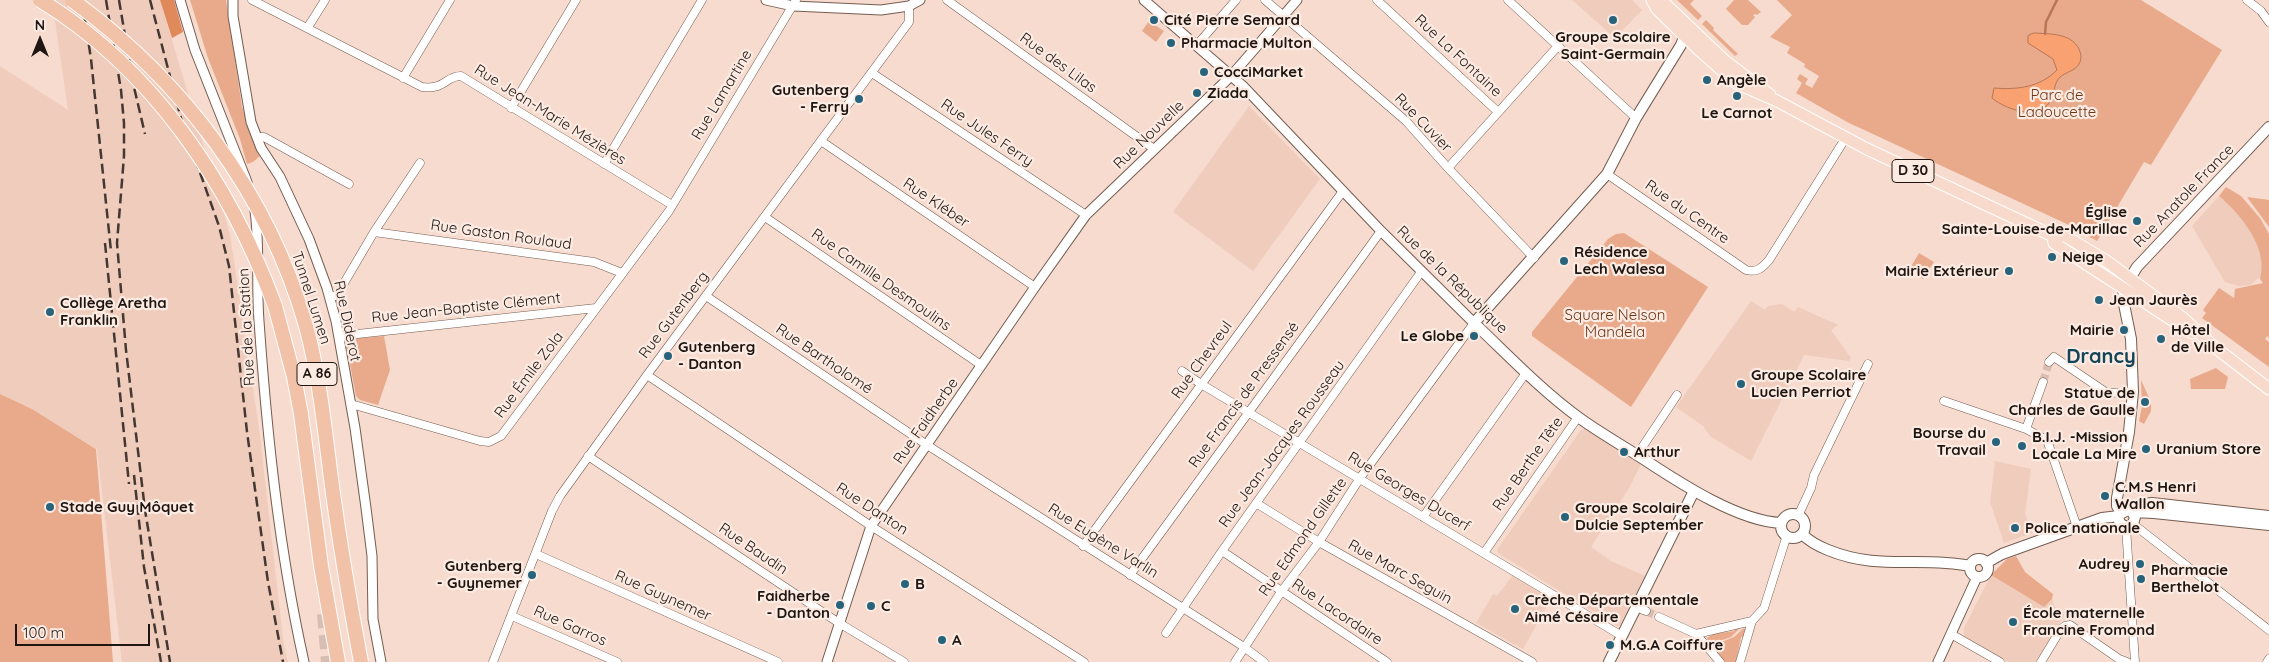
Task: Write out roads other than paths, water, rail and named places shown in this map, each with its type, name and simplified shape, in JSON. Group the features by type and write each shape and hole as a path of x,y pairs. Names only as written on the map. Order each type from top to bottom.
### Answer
{"highway":[{"name":"A 86","path":"40,0 101,46 157,101 191,142 216,180 241,224 264,274 275,306 294,377 301,414 321,566 338,662"},
{"name":"Tunnel Lumen","path":"72,0 128,46 195,114 228,158 257,206 292,284 306,326 317,373 342,563 361,662"}],"main road":[{"name":"D 30","path":"1652,0 1657,9 1687,31"},
{"name":"D 30","path":"1661,0 1717,67 1736,83 1778,101 1845,139 2052,236 2065,236 2093,252 2178,325 2212,345 2269,389"},
{"path":"1474,323 1607,174 1636,118 1687,31"},
{"name":"Rue Anatole France","path":"2127,283 2137,267 2269,127"},
{"path":"2127,283 2124,307 2131,339 2133,392 2129,432 2117,498 2120,514 2119,522 2130,525 2135,519 2132,512"},
{"name":"Rue de la République","path":"1474,323 1526,373 1578,417 1694,492 1762,521 1781,523"},
{"path":"1609,662 1694,492"},
{"path":"1685,509 1711,500"},
{"path":"2132,512 2145,504 2152,503 2269,516"},
{"path":"1986,563 2002,554 2102,518 2120,514 2124,510 2269,526"},
{"path":"1786,516 1798,516 1805,526 1802,534 1795,538 1787,535 1781,523 1786,516"},
{"path":"1802,534 1812,543 1857,560 1876,563 1955,563 1970,566"},
{"path":"1970,566 1977,559 1986,563"},
{"path":"1970,566 1970,571 1977,577 1987,573 1986,563"}],"street":[{"name":"Rue de la Station","path":"180,0 196,50 253,200 257,245 256,295 268,441 290,600 304,662"},
{"name":"Rue Diderot","path":"233,0 233,16 247,107 257,137 302,223 330,298 339,336 372,556 373,619 381,662"},
{"name":"Rue Jean-Marie Mézières","path":"252,0 422,87 440,87 454,77 461,76 672,205"},
{"path":"308,27 325,0"},
{"path":"403,78 450,0"},
{"path":"511,108 576,0"},
{"path":"604,164 702,0"},
{"path":"766,0 880,10 909,6 920,0"},
{"name":"Rue des Lilas","path":"947,0 1154,149"},
{"name":"Rue de la République","path":"1144,0 1231,76 1421,272 1474,323"},
{"path":"1196,46 1236,0"},
{"name":"Rue Cuvier","path":"1265,0 1406,121 1534,258"},
{"name":"Rue Nouvelle","path":"1086,215 1231,76 1297,0"},
{"name":"Rue La Fontaine","path":"1377,0 1498,112"},
{"path":"1508,0 1636,118"},
{"path":"2247,0 2261,11 2269,22"},
{"name":"Rue Lamartine","path":"672,205 794,3"},
{"name":"Rue Gutenberg","path":"493,662 552,511 588,456 647,375 909,22 909,6"},
{"path":"1448,168 1558,46"},
{"name":"Rue Jules Ferry","path":"872,73 1086,215"},
{"path":"257,137 264,137 349,184"},
{"name":"Rue du Centre","path":"1607,174 1746,270 1759,270 1769,260 1845,139"},
{"name":"Rue Kléber","path":"821,141 1035,287"},
{"path":"330,298 336,295 374,232 420,163"},
{"name":"Rue Chevreul","path":"1083,546 1343,190"},
{"name":"Rue Émile Zola","path":"350,404 480,441 488,442 501,436 672,205"},
{"name":"Rue Faidherbe","path":"827,662 871,526 1086,215"},
{"name":"Rue Camille Desmoulins","path":"765,217 981,366"},
{"name":"Rue Francis de Pressensé","path":"1130,576 1381,231"},
{"name":"Rue Gaston Roulaud","path":"374,232 594,262 622,273"},
{"name":"Rue Jean-Jacques Rousseau","path":"1166,633 1222,551 1421,272"},
{"name":"Rue Bartholomé","path":"706,296 926,445"},
{"name":"Rue Jean-Baptiste Clément","path":"339,336 596,308"},
{"name":"Rue Edmond Gillette","path":"1235,662 1281,592 1319,542 1360,478 1474,323"},
{"path":"2051,360 2106,393 2133,392"},
{"path":"1798,516 1811,488 1814,475 1868,364"},
{"name":"Rue Georges Ducerf","path":"1182,371 1622,636"},
{"path":"1422,517 1526,373"},
{"name":"Rue Danton","path":"647,375 871,526 1084,662"},
{"path":"2026,428 2043,382"},
{"path":"1637,455 1678,395"},
{"path":"1944,401 2026,428 2047,440 2077,527"},
{"name":"Rue Berthe Tête","path":"1484,553 1578,417"},
{"name":"Rue Eugène Varlin","path":"926,445 1244,647 1264,662"},
{"name":"Rue Baudin","path":"588,456 839,622 904,662"},
{"name":"Rue Marc Seguin","path":"1256,504 1319,542 1532,662"},
{"path":"2130,525 2269,630"},
{"path":"2130,525 2135,662"},
{"path":"1740,662 1752,621 1764,608 1787,535"},
{"name":"Rue Lacordaire","path":"1222,551 1387,662"},
{"name":"Rue Guynemer","path":"536,554 778,662"},
{"path":"1938,662 1977,577"},
{"path":"1636,607 1646,611"},
{"name":"Rue Garros","path":"512,616 617,662"},
{"path":"1659,617 1696,634 1720,662"},
{"path":"1696,634 1752,621"},
{"path":"2041,662 2061,629 2070,625 2119,659 2127,662"},
{"path":"1951,634 2000,662"}],"waterway":[{"path":"2045,34 2046,22 2057,0"}],"tunnel":[{"path":"2043,382 2049,362"},
{"path":"1646,611 1659,617"},
{"path":"324,614 328,662"}],"railway":[{"path":"82,0 91,59 111,251"},
{"path":"106,0 121,90 124,123 124,156 117,243 126,350 145,510 170,662"},
{"path":"119,0 133,83 145,134"},
{"path":"150,0 182,122 219,226 229,266 247,432 268,582 283,662"},
{"path":"105,243 129,484"},
{"path":"134,475 144,567 161,662"}],"place":[{"name":"Cité Pierre Semard","path":"1154,20"},
{"name":"Groupe Scolaire Saint-Germain","path":"1613,20"},
{"name":"Pharmacie Multon","path":"1171,43"},
{"name":"CocciMarket","path":"1204,72"},
{"name":"Angèle","path":"1707,80"},
{"name":"Ziada","path":"1197,93"},
{"name":"Le Carnot","path":"1737,96"},
{"name":"Gutenberg - Ferry","path":"859,99"},
{"name":"Église Sainte-Louise-de-Marillac","path":"2137,221"},
{"name":"Neige","path":"2052,257"},
{"name":"Résidence Lech Walesa","path":"1564,261"},
{"name":"Mairie Extérieur","path":"2009,271"},
{"name":"Jean Jaurès","path":"2099,300"},
{"name":"Collège Aretha Franklin","path":"50,312"},
{"name":"Mairie","path":"2124,330"},
{"name":"Le Globe","path":"1474,336"},
{"name":"Hôtel de Ville","path":"2161,339"},
{"name":"Gutenberg - Danton","path":"668,356"},
{"name":"Groupe Scolaire Lucien Perriot","path":"1741,384"},
{"name":"Statue de Charles de Gaulle","path":"2145,402"},
{"name":"Bourse du Travail","path":"1996,442"},
{"name":"B.I.J. -Mission Locale La Mire","path":"2022,446"},
{"name":"Uranium Store","path":"2146,449"},
{"name":"Arthur","path":"1624,452"},
{"name":"C.M.S Henri Wallon","path":"2105,496"},
{"name":"Stade Guy Môquet","path":"50,507"},
{"name":"Groupe Scolaire Dulcie September","path":"1565,517"},
{"name":"Police nationale","path":"2015,528"},
{"name":"Audrey","path":"2140,564"},
{"name":"Gutenberg - Guynemer","path":"532,575"},
{"name":"Pharmacie Berthelot","path":"2141,579"},
{"name":"B","path":"905,584"},
{"name":"Faidherbe - Danton","path":"840,605"},
{"name":"C","path":"871,606"},
{"name":"Crèche Départementale Aimé Césaire","path":"1515,609"},
{"name":"École maternelle Francine Fromond","path":"2013,622"},
{"name":"A","path":"942,640"},
{"name":"M.G.A Coiffure","path":"1610,645"}],"district":[{"name":"Drancy","path":"2101,357"}],"park label":[{"name":"Parc de Ladoucette","path":"2057,104"},
{"name":"Square Nelson Mandela","path":"1615,324"}]}
